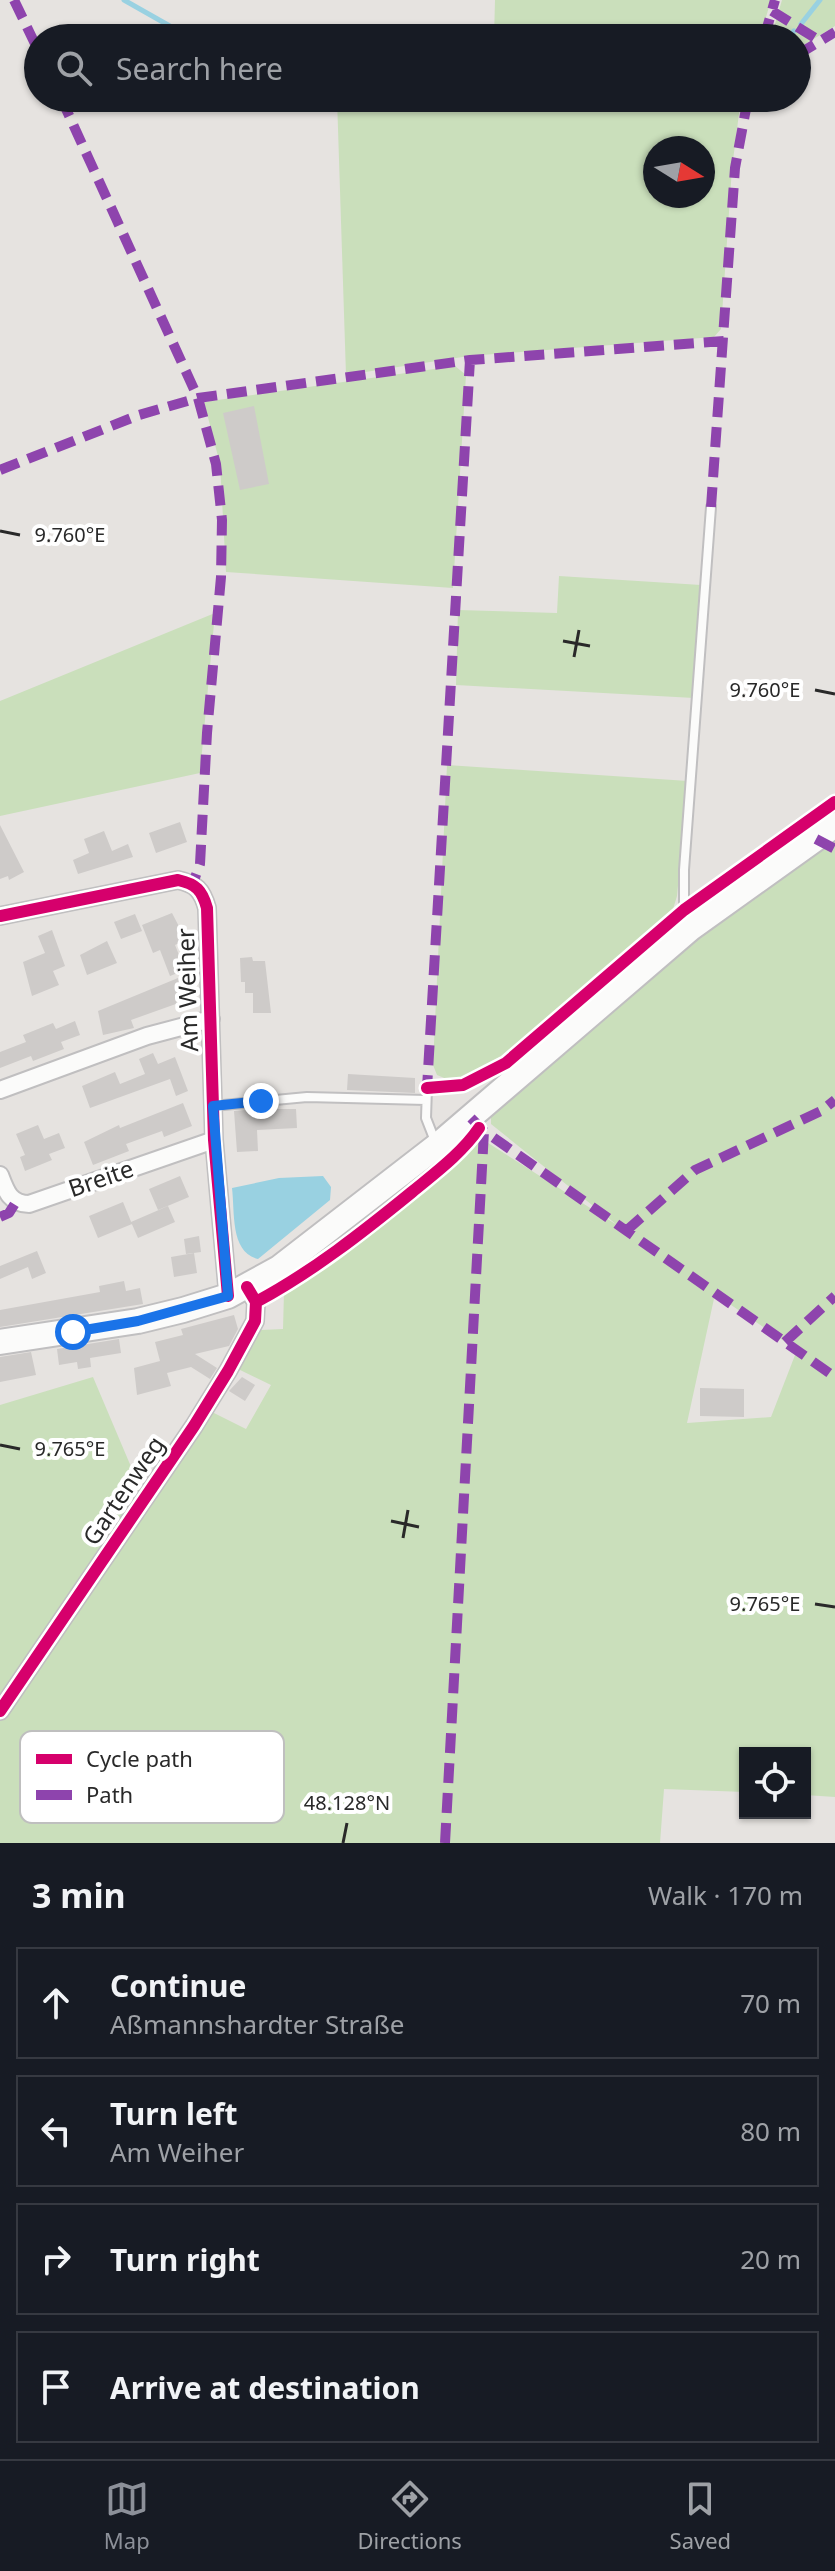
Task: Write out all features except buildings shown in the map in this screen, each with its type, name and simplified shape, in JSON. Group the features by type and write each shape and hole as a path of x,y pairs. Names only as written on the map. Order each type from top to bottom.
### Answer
{"main road":[{"path":"0,1342 138,1321 238,1291 309,1247 438,1145 691,928 835,825"}],"street":[{"name":"Am Weiher","path":"0,916 178,880 193,883 203,894 207,908 214,1140 238,1291"},
{"path":"0,1090 147,1036 211,1019"},
{"name":"Breite","path":"0,1175 7,1193 16,1202 29,1204 214,1140"},
{"name":"Gartenweg","path":"0,1711 228,1371 255,1321 256,1302 238,1291"}],"lane":[{"path":"691,928 684,910 684,870 711,507"},
{"path":"427,1088 426,1118 438,1145"},
{"path":"213,1106 307,1097 426,1100"}],"green space":[{"path":"495,0 771,0 764,24 494,24"},
{"path":"782,0 835,0 835,26 811,41 811,24 775,24"},
{"path":"337,112 739,112 732,168 721,329 714,337 469,356 346,375"},
{"path":"455,366 466,375 453,588 226,572 220,464 204,402"},
{"path":"559,576 701,585 694,698 456,685 458,610 557,613"},
{"path":"215,613 200,773 0,816 0,701"},
{"path":"447,765 688,781 677,896 671,916 505,1060 465,1080 449,1080 437,1075 433,1065"},
{"path":"835,834 835,1797 811,1795 811,1747 739,1747 739,1792 664,1789 660,1843 0,1843 0,1716 210,1411 246,1429 271,1385 238,1369 261,1330 283,1329 284,1292 375,1227 476,1140 485,1141 617,1225 491,1124 491,1113 697,934","holes":["715,1294 797,1350 771,1417 687,1423"]},
{"path":"93,1377 143,1495 0,1705 0,1405"}],"water":[{"path":"323,1176 331,1187 330,1200 258,1259 249,1255 238,1240 232,1188 279,1178"}],"waterway":[{"path":"124,0 166,24"},
{"path":"801,24 820,0"}],"marked path":[{"path":"14,0 26,24"},
{"path":"768,24 775,0"},
{"path":"772,11 793,24"},
{"path":"811,47 835,32"},
{"path":"811,35 820,41"},
{"path":"67,112 198,398 216,464 222,520 221,577 207,733 200,864 193,883"},
{"path":"711,507 735,168 745,112"},
{"path":"0,470 139,415 198,398 470,360 724,341"},
{"path":"434,1087 427,1088 470,360"},
{"path":"816,839 835,849"},
{"path":"626,1231 695,1170 821,1111 835,1100"},
{"path":"471,1118 484,1131 835,1377"},
{"path":"445,1843 484,1131"},
{"path":"0,1217 9,1213 16,1202"},
{"path":"785,1342 835,1296"}],"cycle path":[{"path":"427,1088 463,1085 506,1063 684,910 835,802"},
{"path":"0,916 178,880 200,892 207,908 214,1140 228,1296"},
{"path":"256,1302 317,1265 375,1222 448,1162 479,1128"},
{"path":"0,1711 228,1371 255,1321 256,1302 247,1287"}],"route":[{"path":"73,1332 138,1321 228,1296 213,1106 261,1101"}]}
